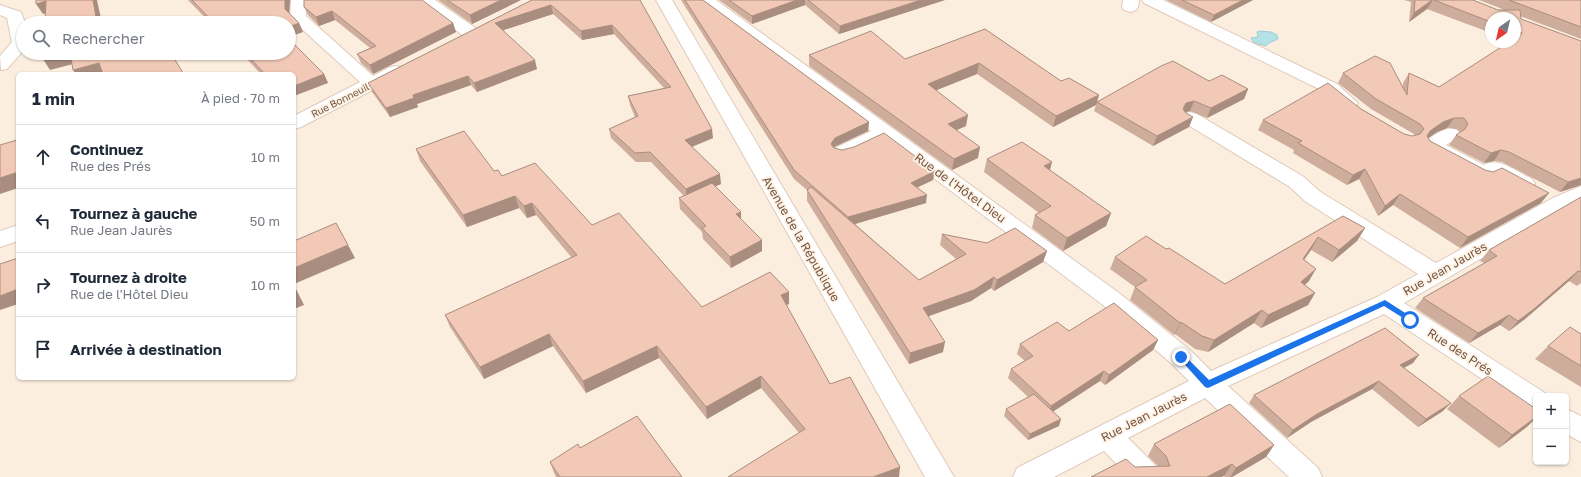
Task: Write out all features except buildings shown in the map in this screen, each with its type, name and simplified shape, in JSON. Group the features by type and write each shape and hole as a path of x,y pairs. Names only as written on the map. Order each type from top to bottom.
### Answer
{"street":[{"path":"299,0 298,17 371,84"},
{"path":"425,0 478,29 451,43"},
{"name":"Avenue de la République","path":"664,0 940,477"},
{"name":"Rue de l'Hôtel Dieu","path":"706,0 1111,299 1181,357 1308,477"},
{"path":"1150,0 1331,88 1362,114"},
{"path":"0,10 15,15 16,20"},
{"path":"1,65 16,48"},
{"name":"Rue Bonneuil","path":"296,122 411,63"},
{"path":"1190,118 1297,182 1312,196 1436,274"},
{"path":"842,152 884,132"},
{"path":"1450,134 1432,146 1485,174 1494,168 1560,203"},
{"name":"Rue Jean Jaurès","path":"1027,477 1208,384 1385,303 1560,203 1581,193"},
{"path":"0,239 16,234"},
{"name":"Rue des Prés","path":"1385,303 1533,399"},
{"path":"1569,422 1581,430"},
{"path":"1107,436 1148,477"}],"water":[{"path":"1257,32 1271,32 1277,35 1278,39 1267,44 1266,46 1254,43 1251,38 1258,37"}],"route":[{"path":"1181,357 1208,384 1385,303 1410,320"}]}
